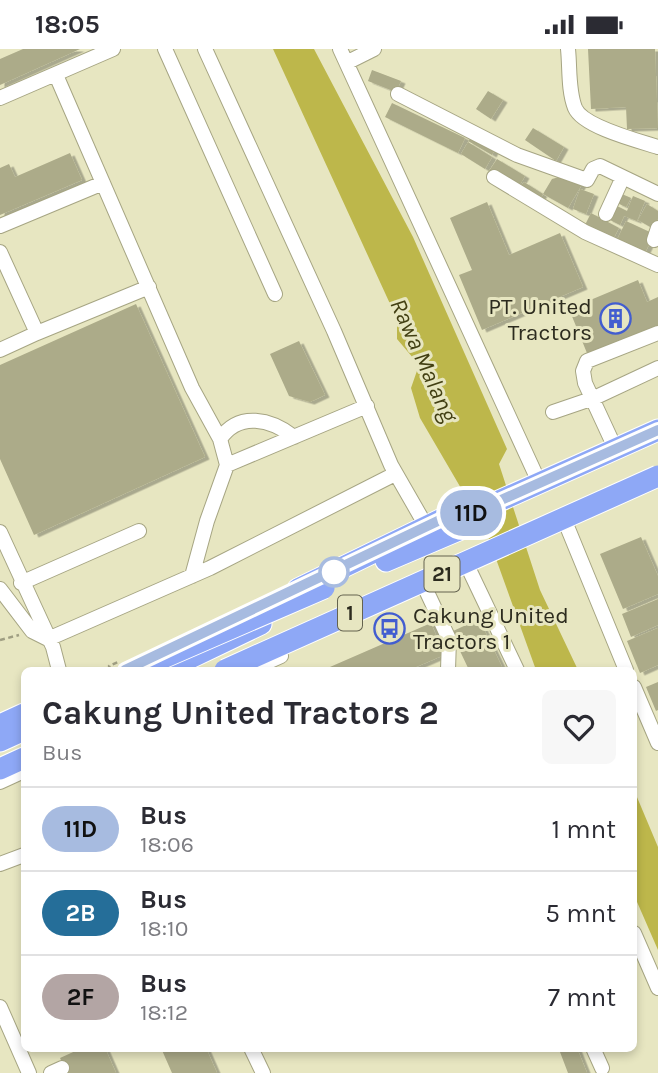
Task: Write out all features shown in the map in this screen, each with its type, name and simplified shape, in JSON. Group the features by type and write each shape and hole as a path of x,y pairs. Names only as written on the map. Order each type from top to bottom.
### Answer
{"highway":[{"name":"1","path":"119,667 434,522 472,513 614,445 658,430"},
{"name":"21","path":"324,588 658,445"},
{"name":"1","path":"225,667 477,563 658,478"},
{"name":"21","path":"232,667 658,478"},
{"path":"142,667 324,588"},
{"path":"172,667 237,637 324,588"},
{"path":"0,727 21,717"},
{"path":"0,741 21,731"},
{"path":"0,767 21,757"}],"street":[{"path":"0,98 113,49"},
{"path":"165,49 275,293"},
{"path":"205,49 367,405 395,474 434,522"},
{"path":"340,49 521,443 532,486"},
{"path":"348,62 374,49"},
{"path":"568,49 570,89 576,111 592,124 658,147"},
{"path":"56,75 192,388 220,439 227,465 207,521 192,576"},
{"path":"398,93 546,167 587,180 593,169 600,166 658,194"},
{"path":"494,177 585,232 658,265"},
{"path":"606,214 623,177"},
{"path":"0,226 103,183"},
{"path":"0,251 37,333"},
{"path":"0,350 149,287"},
{"path":"614,445 583,371 587,361 658,333"},
{"path":"553,412 594,398 658,368"},
{"path":"227,465 367,405"},
{"path":"220,439 227,430 238,424 260,419 281,426 294,437"},
{"path":"48,639 192,576 395,474"},
{"path":"544,530 624,667"},
{"path":"0,531 58,667"},
{"path":"21,583 139,531"},
{"path":"257,667 426,590 477,563 516,667"},
{"path":"0,589 32,631 48,639"},
{"path":"426,590 449,639 448,667"},
{"path":"637,694 658,743"},
{"path":"0,782 21,772"},
{"path":"0,865 21,856"},
{"path":"637,940 658,988"},
{"path":"0,1007 29,1073"},
{"path":"253,1052 263,1073"},
{"path":"595,1052 602,1068"}],"water":[{"name":"Rawa Malang","path":"273,49 314,49 413,237 507,449 499,464 540,590 577,667 535,667 486,531 420,418 411,388 419,365 397,339 397,319"},
{"path":"637,797 658,847 658,950 637,902"}],"building":[{"path":"23,49 80,49 0,85 0,59"},
{"path":"588,49 655,49 658,128 627,129 626,107 591,109"},
{"path":"372,70 401,81 396,92 368,81"},
{"path":"488,91 503,100 491,119 476,109"},
{"path":"392,103 465,138 458,153 385,117"},
{"path":"533,128 564,147 556,161 525,140"},
{"path":"472,137 495,149 492,155 468,141"},
{"path":"468,142 492,157 485,169 461,154"},
{"path":"70,153 82,180 0,215 0,168 9,164 15,177"},
{"path":"497,159 525,176 518,188 489,171"},
{"path":"559,177 584,181 568,208 543,194 552,179"},
{"path":"524,182 543,194 539,200 519,188"},
{"path":"580,189 594,194 586,214 573,209"},
{"path":"622,194 631,198 626,207 617,203"},
{"path":"633,196 645,201 637,221 624,216 620,225 608,219 615,205 627,211"},
{"path":"487,202 509,255 560,233 583,287 482,330 459,275 472,270 450,218"},
{"path":"647,204 658,211 658,219 652,228 638,220"},
{"path":"591,213 619,228 611,243 583,229"},
{"path":"626,221 654,234 643,257 615,244"},
{"name":"PT. United Tractors","path":"638,280 647,302 658,297 658,329 589,358 569,309"},
{"path":"136,304 205,457 34,535 0,459 0,365"},
{"path":"299,341 325,395 310,402 289,396 270,354"},
{"path":"641,537 658,576 658,594 623,609 600,554"},
{"path":"658,599 658,625 631,637 622,614"},
{"path":"479,619 502,667 468,667 451,632"},
{"path":"431,623 444,655 416,667 330,667"},
{"path":"658,628 658,665 640,673 627,641"},
{"path":"658,682 658,710 656,711 646,687"},
{"path":"73,1052 107,1052 116,1073 67,1073 60,1058"},
{"path":"163,1052 208,1052 217,1073 172,1073"},
{"path":"560,1052 579,1052 587,1073 568,1073"}],"bus line":[{"name":"11D","path":"131,667 369,556 426,526 442,519 472,513 658,430"}],"place":[{"name":"PT. United Tractors","path":"615,319"},
{"name":"Cakung United Tractors 1","path":"390,628"}]}
